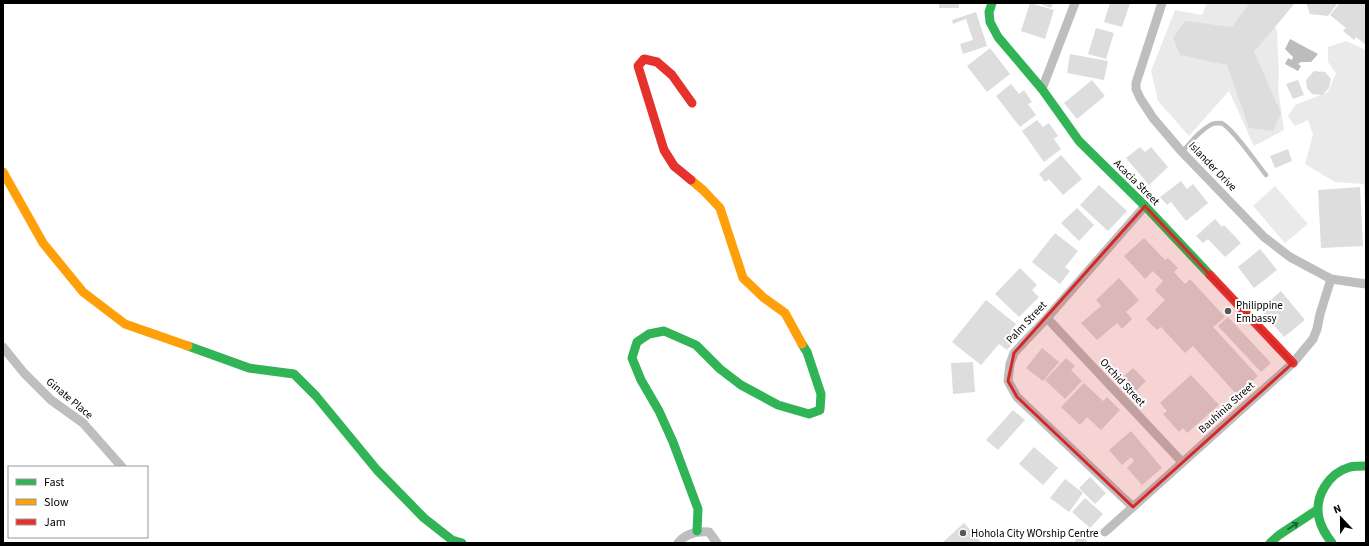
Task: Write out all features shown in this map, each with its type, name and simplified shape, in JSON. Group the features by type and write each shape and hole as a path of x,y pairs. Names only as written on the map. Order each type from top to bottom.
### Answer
{"street":[{"name":"Acacia Street","path":"992,3 989,12 990,22 998,37 1042,89 1079,141 1145,206 1293,363"},
{"path":"1042,89 1075,3"},
{"name":"Islander Drive","path":"1162,3 1138,76 1136,89 1145,107 1182,152 1264,237 1290,258 1331,279 1366,284"},
{"path":"692,103 672,75 657,62 644,59 638,66 664,150 674,166 703,190 720,208 743,278 764,298 785,313 807,352 821,394 820,410 809,414 778,405 741,385 720,369 696,345 664,331 649,334 638,342 632,358 641,380 673,442 698,509 697,532"},
{"path":"3,172 44,243 84,292 125,324 249,368 294,374 316,396 377,470 419,513 452,540 462,543"},
{"name":"Palm Street","path":"1133,508 1018,397 1008,380 1010,364 1014,353 1047,318 1145,206"},
{"name":"Bauhinia Street","path":"1104,532 1133,508 1293,363 1313,339 1331,279"},
{"name":"Orchid Street","path":"1047,318 1182,462"},
{"name":"Ginate Place","path":"3,347 24,373 51,400 83,423 121,466"},
{"path":"1332,543 1321,528 1317,510 1321,493 1330,479 1344,469 1364,464"},
{"path":"1270,543 1279,535 1317,510"},
{"path":"678,543 683,537 697,532 709,532 717,543"}],"lane":[{"path":"1182,152 1202,130 1213,124 1222,123 1236,136 1266,175"}],"highlighted area":[{"path":"1145,206 1293,363 1133,507 1017,397 1008,381 1014,353"}],"shaded area":[{"path":"1207,3 1263,3 1277,31 1279,77 1278,89 1284,130 1254,146 1229,91 1189,136 1158,101 1151,71 1175,10 1202,15"},
{"path":"1290,39 1318,54 1311,62 1301,62 1298,64 1301,66 1298,71 1285,64 1288,58 1292,60 1293,57 1285,49"},
{"path":"1346,41 1366,50 1366,237 1364,184 1335,182 1305,164 1313,135 1308,120 1295,126 1288,116 1295,105 1328,92 1336,73 1328,62 1328,47"},
{"path":"1275,186 1308,224 1285,243 1253,206"}],"building":[{"path":"939,3 959,3 959,8 939,8"},
{"path":"1030,3 1054,10 1045,39 1021,31"},
{"path":"1038,3 1053,3 1051,8"},
{"path":"1110,3 1130,3 1122,27 1104,22"},
{"path":"1250,3 1295,3 1254,52 1281,113 1273,131 1249,128 1227,65 1180,55 1173,38 1185,21 1232,27"},
{"path":"1306,3 1338,3 1328,16 1310,14"},
{"path":"1340,3 1366,3 1366,45 1356,37 1354,40 1343,31 1346,28 1330,15"},
{"path":"976,12 987,46 963,54 960,44 973,40 966,19 953,24 952,20"},
{"path":"1096,28 1114,33 1106,59 1088,54"},
{"path":"990,48 1010,74 987,92 967,66"},
{"path":"1070,54 1108,61 1104,80 1067,73"},
{"path":"1314,71 1325,72 1331,79 1329,88 1322,95 1312,94 1307,88 1306,80"},
{"path":"1092,80 1105,96 1077,119 1064,103"},
{"path":"1298,80 1304,95 1293,99 1286,84"},
{"path":"1011,84 1019,94 1024,90 1032,102 1028,104 1036,115 1020,127 996,96"},
{"path":"1037,120 1043,127 1049,123 1058,136 1054,139 1061,149 1044,162 1022,131"},
{"path":"1140,147 1145,152 1151,147 1168,167 1149,185 1126,158"},
{"path":"1288,149 1292,161 1275,168 1270,156"},
{"path":"1061,155 1082,179 1063,195 1049,179 1045,182 1039,174"},
{"path":"1181,181 1187,189 1193,184 1208,203 1186,221 1171,202 1167,205 1160,197"},
{"path":"1099,185 1127,211 1108,231 1080,205"},
{"path":"1360,187 1363,246 1321,248 1318,190"},
{"path":"1077,208 1094,225 1079,241 1061,223"},
{"path":"1215,219 1222,227 1224,225 1241,243 1225,257 1208,239 1203,243 1196,236"},
{"path":"1055,233 1078,251 1065,267 1070,271 1060,284 1032,262"},
{"path":"1144,238 1165,260 1168,258 1178,268 1174,272 1185,284 1190,279 1225,317 1213,327 1258,376 1237,395 1193,346 1185,353 1161,327 1157,330 1146,319 1165,300 1155,290 1163,281 1153,271 1145,279 1124,256"},
{"path":"1260,249 1277,270 1254,288 1238,267"},
{"path":"1020,268 1037,285 1032,290 1039,297 1019,317 995,294"},
{"path":"1119,278 1139,300 1126,312 1132,319 1122,329 1117,323 1097,340 1081,323 1101,306 1096,300"},
{"path":"1281,291 1305,320 1284,337 1260,309"},
{"path":"986,300 1016,324 1010,332 1018,338 1007,350 999,344 981,365 952,342"},
{"path":"1228,317 1271,363 1261,372 1218,326"},
{"path":"1042,348 1059,362 1043,381 1026,368"},
{"path":"1066,358 1075,366 1071,370 1082,381 1065,399 1045,380"},
{"path":"973,362 975,392 953,394 951,363"},
{"path":"1133,368 1146,381 1136,391 1123,377"},
{"path":"1191,375 1219,405 1187,433 1183,428 1179,432 1163,414 1167,411 1160,403"},
{"path":"1084,383 1103,401 1107,397 1120,410 1101,430 1087,417 1080,425 1061,407"},
{"path":"1013,410 1025,420 998,450 986,440"},
{"path":"1131,431 1162,468 1142,485 1127,468 1134,461 1131,457 1122,465 1109,450"},
{"path":"1034,447 1058,468 1043,485 1019,464"},
{"path":"1090,477 1106,493 1095,504 1079,488"},
{"path":"1065,479 1083,493 1069,512 1050,498"},
{"path":"1085,498 1103,514 1090,528 1072,512"},
{"name":"Hohola City WOrship Centre","path":"964,523 982,543 942,543"},
{"path":"1080,535 1089,543 1073,543"}],"traffic: fast":[{"path":"992,3 989,12 990,22 998,37 1042,89 1079,141 1145,206 1210,275"},
{"path":"697,531 698,509 673,442 659,411 641,380 632,358 637,342 649,334 664,331 696,345 720,369 741,385 778,405 809,414 820,410 821,394 807,352 802,344"},
{"path":"188,346 249,368 294,374 316,396 377,470 424,518 452,540 462,543"},
{"path":"1332,543 1322,528 1319,518 1318,510 1321,494 1330,480 1342,470 1350,467 1366,466"},
{"path":"1270,543 1279,535 1317,510"}],"traffic: slow":[{"path":"3,172 43,243 83,292 125,324 188,346"},
{"path":"691,180 720,208 743,278 764,298 785,313 802,344"}],"traffic: jam":[{"path":"691,180 674,166 664,150 638,66 644,59 657,62 672,75 692,103"},
{"path":"1210,275 1293,363"}],"place":[{"name":"Philippine Embassy","path":"1228,311"},
{"name":"Hohola City WOrship Centre","path":"963,533"}]}
